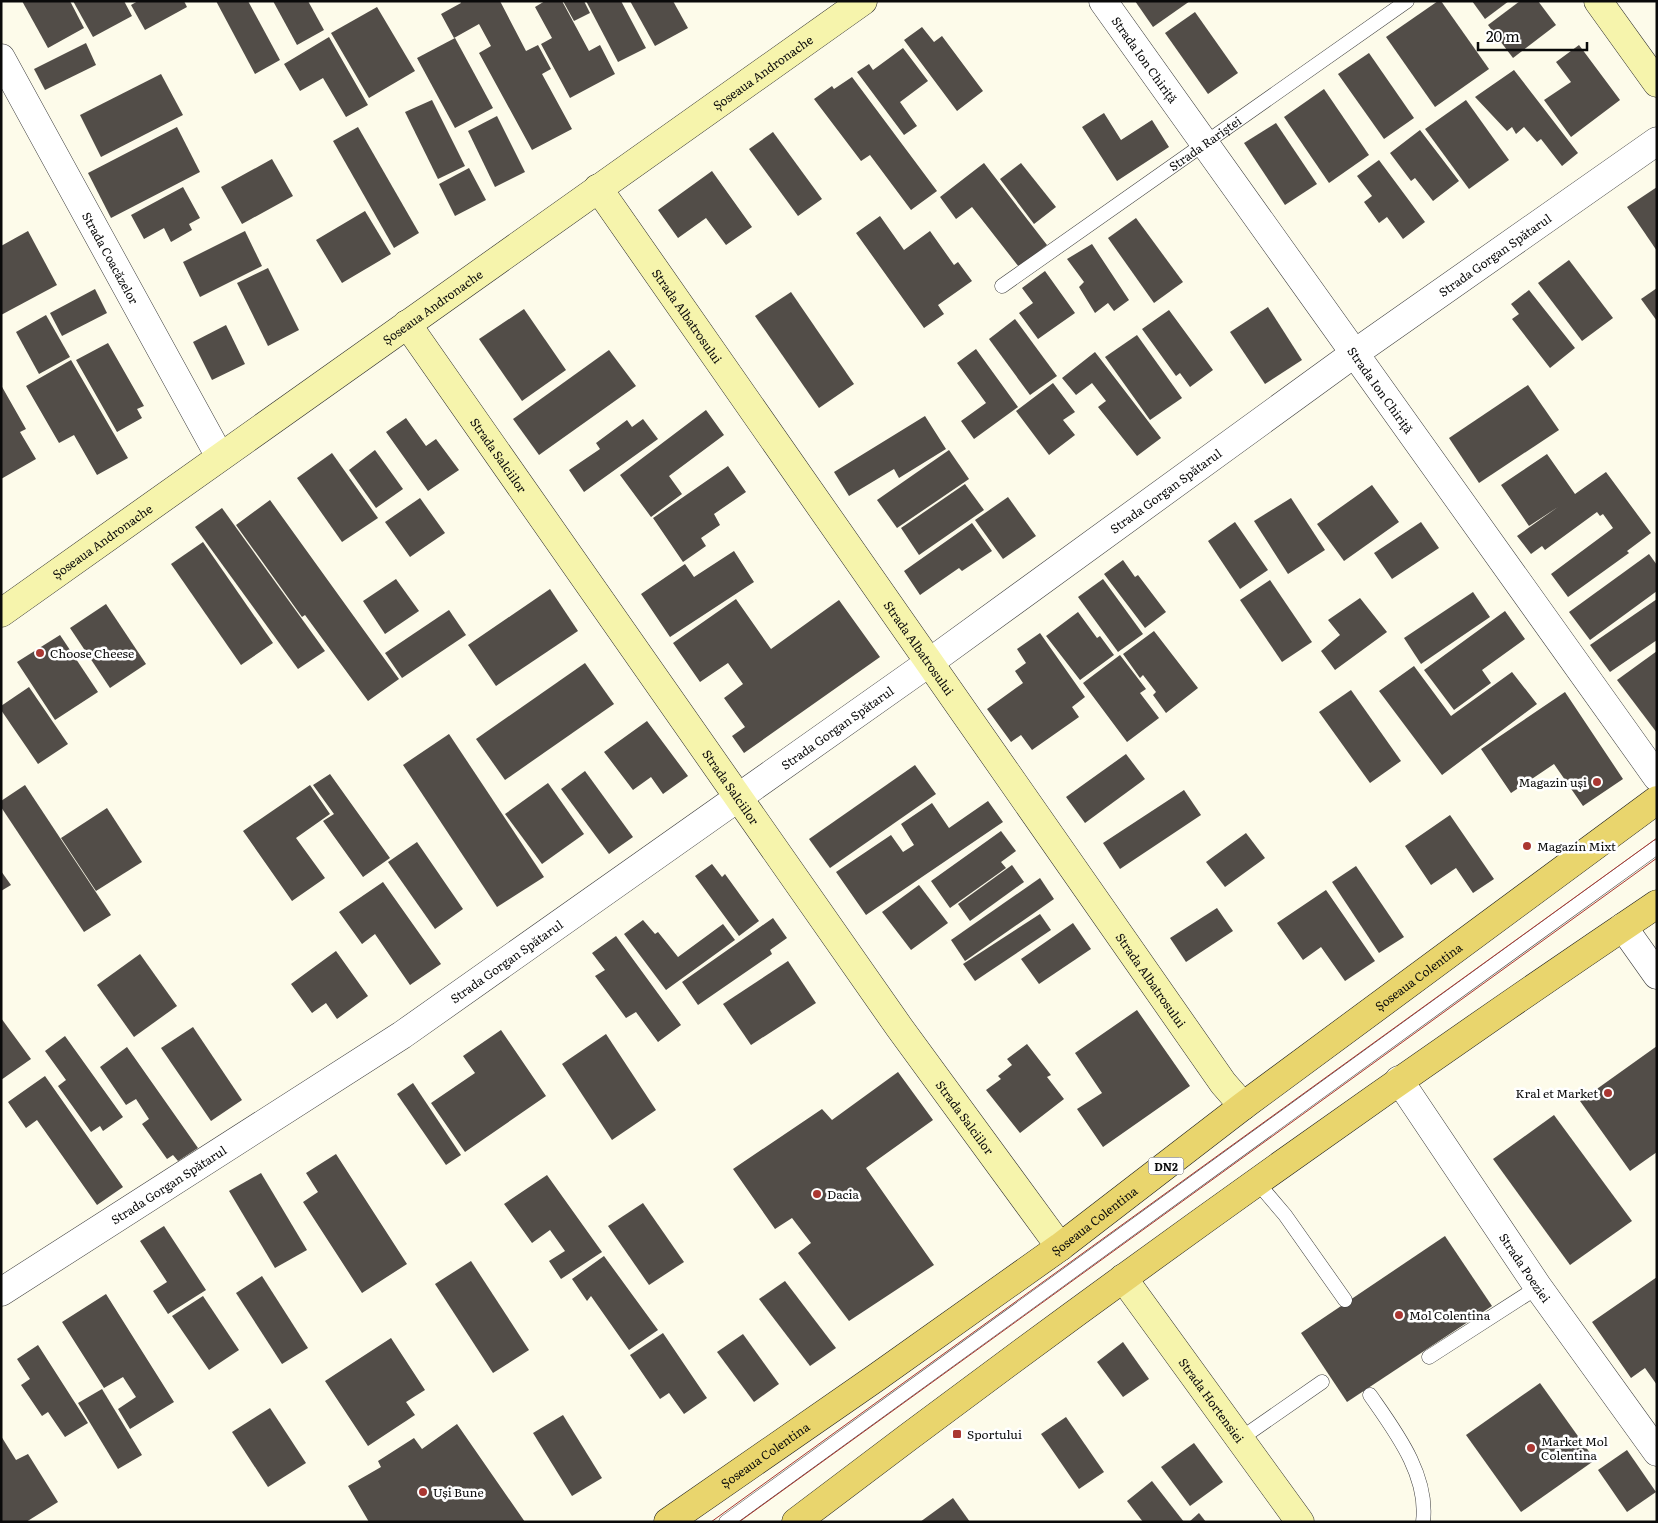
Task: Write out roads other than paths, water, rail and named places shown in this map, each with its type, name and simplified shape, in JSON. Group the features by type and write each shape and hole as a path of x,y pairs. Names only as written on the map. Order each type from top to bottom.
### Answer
{"main road":[{"name":"Șoseaua Colentina","path":"668,1522 1060,1247 1244,1106 1657,800"},
{"path":"796,1522 940,1412 1256,1181 1399,1080 1657,904"}],"street":[{"name":"Șoseaua Andronache","path":"1,613 863,1"},
{"name":"Strada Ion Chiriță","path":"1103,1 1657,777"},
{"path":"1598,1 1657,83"},
{"name":"Strada Coacăzelor","path":"1,58 220,457"},
{"name":"Strada Gorgan Spătarul","path":"1,1292 402,1035 930,662 1355,353 1657,141"},
{"name":"Strada Albatrosului","path":"598,188 1223,1083 1244,1106"},
{"name":"Strada Salciilor","path":"407,324 899,1027 1060,1247"},
{"path":"1623,927 1657,975"},
{"name":"Strada Poeziei","path":"1399,1080 1538,1287 1657,1452"},
{"name":"Strada Hortensiei","path":"1123,1278 1300,1522"}],"lane":[{"name":"Strada Rariștei","path":"1002,286 1407,1"},
{"path":"726,1522 1657,847"},
{"path":"1256,1181 1285,1215 1345,1300"},
{"path":"1429,1357 1538,1287"},
{"path":"1240,1439 1322,1382"},
{"path":"1370,1395 1414,1464 1424,1510 1423,1522"}],"tram line":[{"path":"711,1522 1657,838"},
{"path":"739,1522 1657,858"}],"place":[{"name":"Choose Cheese","path":"40,653"},
{"name":"Magazin uși","path":"1597,782"},
{"name":"Magazin Mixt","path":"1527,846"},
{"name":"Kral et Market","path":"1608,1093"},
{"name":"Dacia","path":"817,1194"},
{"name":"Mol Colentina","path":"1399,1315"},
{"name":"Sportului","path":"957,1434"},
{"name":"Market Mol Colentina","path":"1531,1448"},
{"name":"Uși Bune","path":"423,1492"}]}
